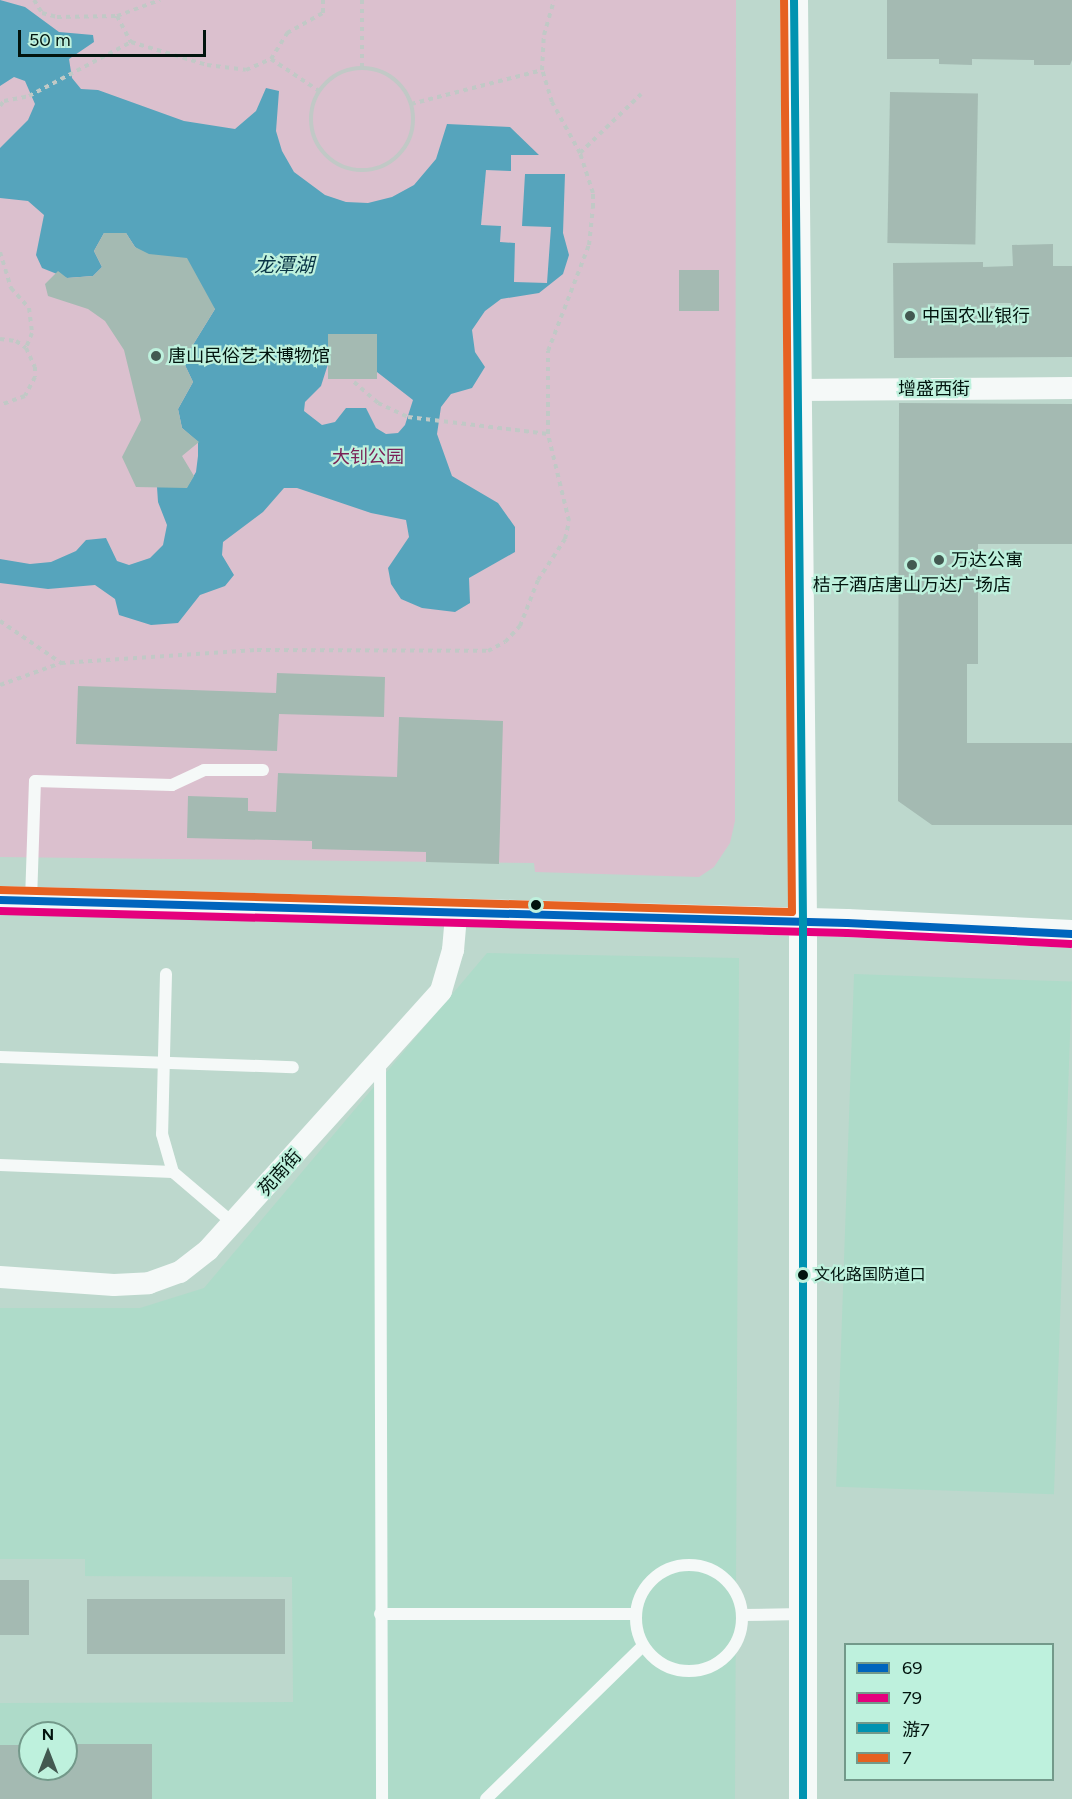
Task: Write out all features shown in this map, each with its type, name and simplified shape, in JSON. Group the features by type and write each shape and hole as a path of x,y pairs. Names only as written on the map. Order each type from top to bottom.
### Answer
{"street":[{"path":"794,0 796,390 803,923 803,1799"},
{"name":"增盛西街","path":"796,390 1072,388"},
{"path":"0,900 803,923 1072,934"},
{"name":"苑南街","path":"0,1277 114,1285 149,1282 180,1272 234,1224 441,991 453,950 456,912"}],"lane":[{"path":"31,901 35,780 172,785 204,770 263,771"},
{"path":"166,974 162,1134 173,1172 234,1224"},
{"path":"0,1057 293,1067"},
{"path":"380,1062 382,1799"},
{"path":"0,1165 173,1172"},
{"path":"680,1565 698,1565 715,1571 729,1582 742,1615 741,1632 733,1648 705,1668 688,1671 670,1668 643,1646 635,1614 649,1582 680,1565"},
{"path":"380,1614 635,1614"},
{"path":"742,1615 803,1614"},
{"path":"486,1799 643,1646"}],"path":[{"path":"34,0 42,13 57,17 117,16 160,0"},
{"path":"0,106 4,101 29,96 131,42 207,65 246,70 271,59 287,33 323,13 323,0"},
{"path":"362,0 362,68"},
{"path":"0,685 61,663 257,650 488,651 505,642 520,626 538,580 565,539 569,521 567,501 548,434 548,351 589,245 593,208 593,193 580,153 552,102 542,70 544,35 554,0"},
{"path":"117,16 131,42"},
{"path":"271,59 319,91"},
{"path":"362,68 393,78 411,104 412,128 403,149 378,167 347,168 327,155 314,136 312,113 319,91 346,70 362,68"},
{"path":"411,104 542,70"},
{"path":"580,153 641,94"},
{"path":"0,252 11,288 29,308 32,333 26,348"},
{"path":"0,339 16,341 26,348 35,367 31,388 16,402 0,405"},
{"path":"354,382 378,403 408,417 548,434"},
{"path":"0,621 61,663"}],"shaded area":[{"path":"487,953 739,958 735,1799 0,1799 0,1703 293,1702 292,1577 85,1576 85,1559 0,1559 0,1308 140,1308 204,1288"},
{"path":"854,974 1072,982 1054,1494 836,1487"}],"green space":[{"name":"大钊公园","path":"0,0 736,0 735,821 730,843 714,867 699,877 535,872 534,863 0,857"}],"water":[{"name":"龙潭湖","path":"0,0 25,7 59,32 93,35 94,42 69,59 72,78 81,89 98,90 184,121 235,129 256,111 266,88 279,91 276,131 282,151 294,172 325,195 346,202 368,203 392,197 414,185 436,159 447,124 510,127 539,155 511,155 511,171 486,170 481,225 501,226 500,242 515,243 514,282 547,283 551,227 522,226 525,174 565,174 563,233 569,255 563,274 539,293 501,299 485,311 472,330 475,352 485,367 472,388 451,394 441,407 437,434 452,476 498,503 515,527 515,552 469,578 470,603 455,612 422,608 401,599 391,584 388,568 409,537 406,520 371,513 297,488 284,488 263,512 223,542 222,555 234,575 225,586 200,595 178,623 151,625 119,615 115,599 95,585 48,589 0,583 0,559 30,564 51,562 76,551 86,540 106,538 117,561 129,565 150,558 163,545 167,525 158,502 157,487 187,487 196,472 198,456 198,442 182,428 178,409 193,382 183,361 215,309 135,247 126,233 104,233 94,251 102,267 93,276 67,278 42,268 36,255 44,215 28,201 0,198 0,148 28,120 35,104 25,81 14,77 0,86","holes":["377,334 377,372 413,400 405,425 398,433 386,434 376,428 366,408 346,408 335,422 322,425 304,411 305,402 321,386 328,364"]}],"building":[{"path":"887,0 1072,0 1072,60 1070,65 1034,65 1034,60 972,59 972,65 939,64 939,59 887,59"},
{"path":"890,92 978,94 975,245 887,243"},
{"name":"唐山民俗艺术博物馆","path":"104,233 126,233 135,247 149,254 187,258 215,309 183,361 193,382 178,409 182,428 199,442 182,456 194,476 187,488 136,487 122,457 141,420 124,350 105,321 88,309 48,296 45,284 58,271 67,278 93,276 102,267 94,251"},
{"path":"1053,244 1053,266 1072,266 1072,357 894,358 893,263 983,262 983,267 1013,266 1012,245","holes":["983,303 1011,303 1011,306 983,306"]},
{"path":"679,270 719,270 719,311 679,311"},
{"path":"328,334 377,334 377,379 328,379"},
{"path":"899,403 1072,404 1072,544 978,544 978,664 967,664 967,743 1072,743 1072,825 932,825 898,801"},
{"path":"277,673 385,677 384,717 279,714 277,751 76,744 78,686 276,693"},
{"path":"399,717 503,721 499,864 426,862 426,852 312,849 312,841 187,838 188,796 248,798 248,811 276,812 278,773 397,777"},
{"path":"0,1580 29,1580 29,1635 0,1635"},
{"path":"87,1599 285,1599 285,1654 87,1654"},
{"path":"78,1744 152,1744 152,1799 0,1799 0,1745 18,1745 18,1781 78,1781"}],"transit line":[{"name":"7","path":"0,890 792,912 784,0"},
{"name":"游7","path":"794,0 803,923 803,1799"},
{"name":"69","path":"0,900 847,923 1072,934"},
{"name":"79","path":"0,911 847,933 1071,944"}],"place":[{"name":"中国农业银行","path":"910,316"},
{"name":"唐山民俗艺术博物馆","path":"156,356"},
{"name":"万达公寓","path":"939,560"},
{"name":"桔子酒店唐山万达广场店","path":"912,565"},
{"name":"文化路国防道口","path":"803,1275"}]}
